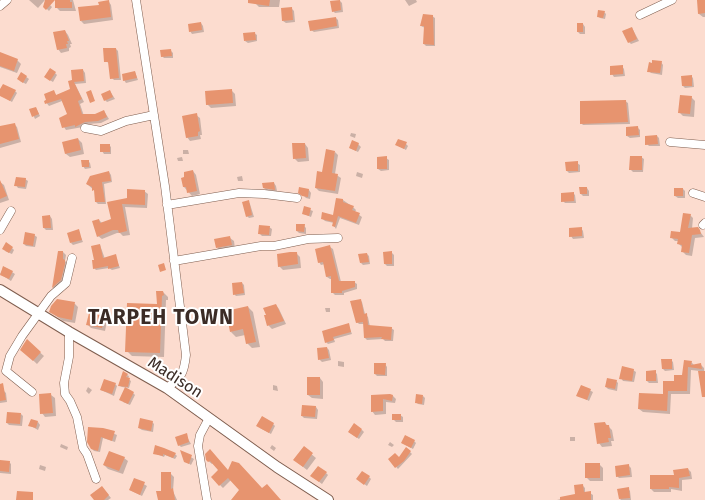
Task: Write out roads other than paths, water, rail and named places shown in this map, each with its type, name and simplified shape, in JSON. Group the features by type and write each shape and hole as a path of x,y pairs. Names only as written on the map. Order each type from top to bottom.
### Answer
{"street":[{"path":"0,6 7,0"},
{"path":"136,0 167,205 186,355 184,372 179,380 167,388"},
{"path":"640,15 672,0"},
{"path":"85,128 101,130 126,121 154,116"},
{"path":"670,142 705,145"},
{"path":"167,205 239,193 298,198"},
{"path":"693,193 705,197"},
{"path":"0,230 11,211"},
{"path":"174,261 308,239 338,238"},
{"path":"32,392 6,371 10,356 52,296 66,283 72,258"},
{"name":"Madison","path":"0,290 167,388 328,500"},
{"path":"69,332 69,358 64,383 65,394 70,400 77,417 83,448 88,454 96,479"},
{"path":"207,500 198,446 200,435 209,418"}],"district":[{"name":"TARPEH TOWN","path":"161,318"}]}
